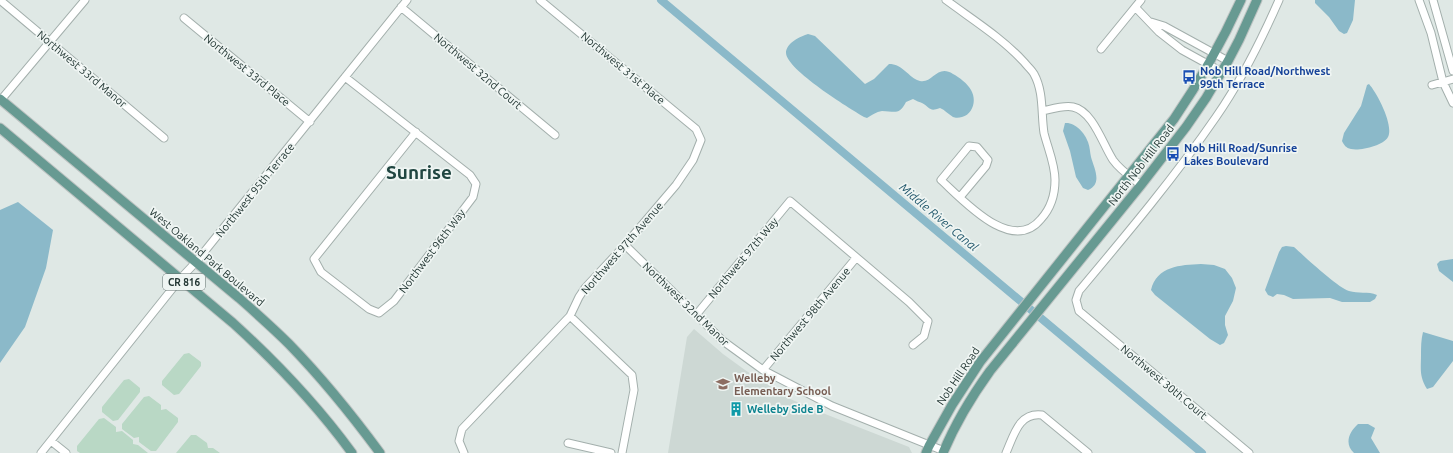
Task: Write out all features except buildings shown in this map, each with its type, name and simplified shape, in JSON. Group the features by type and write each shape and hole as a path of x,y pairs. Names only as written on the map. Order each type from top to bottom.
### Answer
{"main road":[{"name":"North Nob Hill Road","path":"1012,323 1174,119 1209,65 1227,32 1241,0"},
{"name":"North Nob Hill Road","path":"1023,330 1141,185 1186,127 1206,98 1240,40 1257,0"},
{"name":"West Oakland Park Boulevard","path":"0,100 196,262 289,344 348,410 380,453"},
{"name":"CR 816","path":"0,128 180,278 263,350 321,413 352,453"},
{"name":"Nob Hill Road","path":"928,449 966,382 980,362 1012,323"},
{"name":"Nob Hill Road","path":"944,452 962,414 977,389 1023,330"}],"street":[{"name":"Northwest 33rd Manor","path":"0,0 164,138"},
{"path":"0,100 85,0"},
{"name":"Northwest 95th Terrace","path":"41,453 180,278 196,262 407,0"},
{"name":"Northwest 31st Place","path":"540,0 696,128 701,140"},
{"path":"946,0 1015,53 1034,73 1040,88 1044,133 1052,157 1055,180 1053,200 1049,210 1037,224 1023,231 1007,230 979,215 941,180 969,146 977,147 988,160 986,166 960,197"},
{"path":"1102,49 1141,0"},
{"name":"Northwest 30th Court","path":"1249,453 1079,311 1076,300 1080,291 1179,169 1216,117 1247,67 1279,0"},
{"path":"1420,0 1431,33 1443,82 1453,103"},
{"path":"1433,0 1453,71"},
{"name":"Northwest 32nd Court","path":"401,7 555,135"},
{"path":"1136,8 1159,32 1182,50 1222,72"},
{"name":"Northwest 33rd Place","path":"184,18 310,122"},
{"path":"1149,21 1164,26 1228,61"},
{"path":"345,77 416,132"},
{"path":"1432,85 1453,79"},
{"path":"1043,111 1074,107 1082,112 1091,120 1114,162 1141,185"},
{"name":"Northwest 96th Way","path":"416,132 470,175 476,184 473,196 394,301 379,313 369,309 321,272 314,259 416,132"},
{"name":"Northwest 97th Avenue","path":"464,453 459,441 462,429 570,316 579,297 586,288 625,246 676,185 693,160 701,140"},
{"name":"Northwest 97th Way","path":"696,315 790,201 856,258"},
{"name":"Northwest 32nd Manor","path":"625,246 724,342 763,370 832,406 928,449 944,452"},
{"path":"856,258 909,302 928,321 924,336 913,345"},
{"name":"Northwest 98th Avenue","path":"763,370 856,258"},
{"path":"570,316 632,375 634,390 622,453"},
{"path":"1006,453 1019,425 1027,417 1034,414 1042,415 1088,453"},
{"path":"50,441 66,453"},
{"path":"568,443 611,453"}],"shaded area":[{"name":"Welleby Elementary School","path":"694,329 723,354 788,398 909,447 912,453 668,453 687,337"}],"green space":[{"path":"189,353 201,362 201,366 179,394 174,395 162,385 162,381 184,354"},
{"path":"129,379 140,388 140,392 118,420 113,421 102,412 102,407 124,380"},
{"path":"149,396 161,405 161,410 166,409 178,418 178,422 156,451 151,451 139,442 139,437 134,438 122,429 122,424 144,397"},
{"path":"104,418 116,427 116,432 122,431 133,440 133,444 138,445 148,453 80,453 77,451 77,446 99,419"},
{"path":"191,435 196,435 207,443 208,448 213,448 220,453 176,453"}],"water":[{"path":"1315,0 1355,0 1353,20 1347,33 1344,34 1339,31 1329,17 1315,3"},
{"path":"808,34 815,36 865,84 874,79 889,64 894,64 913,78 922,81 927,80 942,71 947,71 968,85 974,98 973,106 966,115 955,118 940,108 930,109 913,99 906,102 901,109 896,112 882,111 867,118 864,117 820,88 796,69 789,60 786,53 788,46 798,38"},
{"path":"1369,84 1376,94 1387,117 1389,125 1388,137 1381,143 1371,147 1349,149 1342,141 1344,133 1361,106 1367,85"},
{"path":"1065,123 1076,126 1085,135 1089,144 1096,180 1093,187 1088,190 1083,188 1076,177 1070,151 1063,131"},
{"path":"18,202 53,230 46,268 25,327 0,363 0,210"},
{"path":"1282,247 1294,247 1337,284 1352,292 1377,295 1375,299 1370,302 1342,302 1330,298 1293,299 1284,295 1277,294 1273,297 1268,295 1265,290 1279,252"},
{"path":"1453,259 1453,282 1439,271 1437,264 1440,261"},
{"path":"1201,264 1214,265 1225,269 1232,278 1236,288 1233,301 1225,316 1225,325 1228,335 1224,343 1220,345 1210,339 1155,295 1151,290 1158,276 1164,271 1178,266"},
{"path":"1423,332 1453,341 1453,361 1433,387 1427,389 1421,372 1421,346"},
{"path":"1358,424 1368,424 1375,428 1371,438 1380,453 1354,453 1348,442 1350,434"}],"waterway":[{"name":"Middle River Canal","path":"661,0 1202,453"}],"place":[{"name":"Nob Hill Road/Northwest 99th Terrace","path":"1189,77"},
{"name":"Nob Hill Road/Sunrise Lakes Boulevard","path":"1173,154"},
{"name":"Welleby Elementary School","path":"723,384"},
{"name":"Welleby Side B","path":"736,409"}],"district":[{"name":"Sunrise","path":"419,172"}]}
